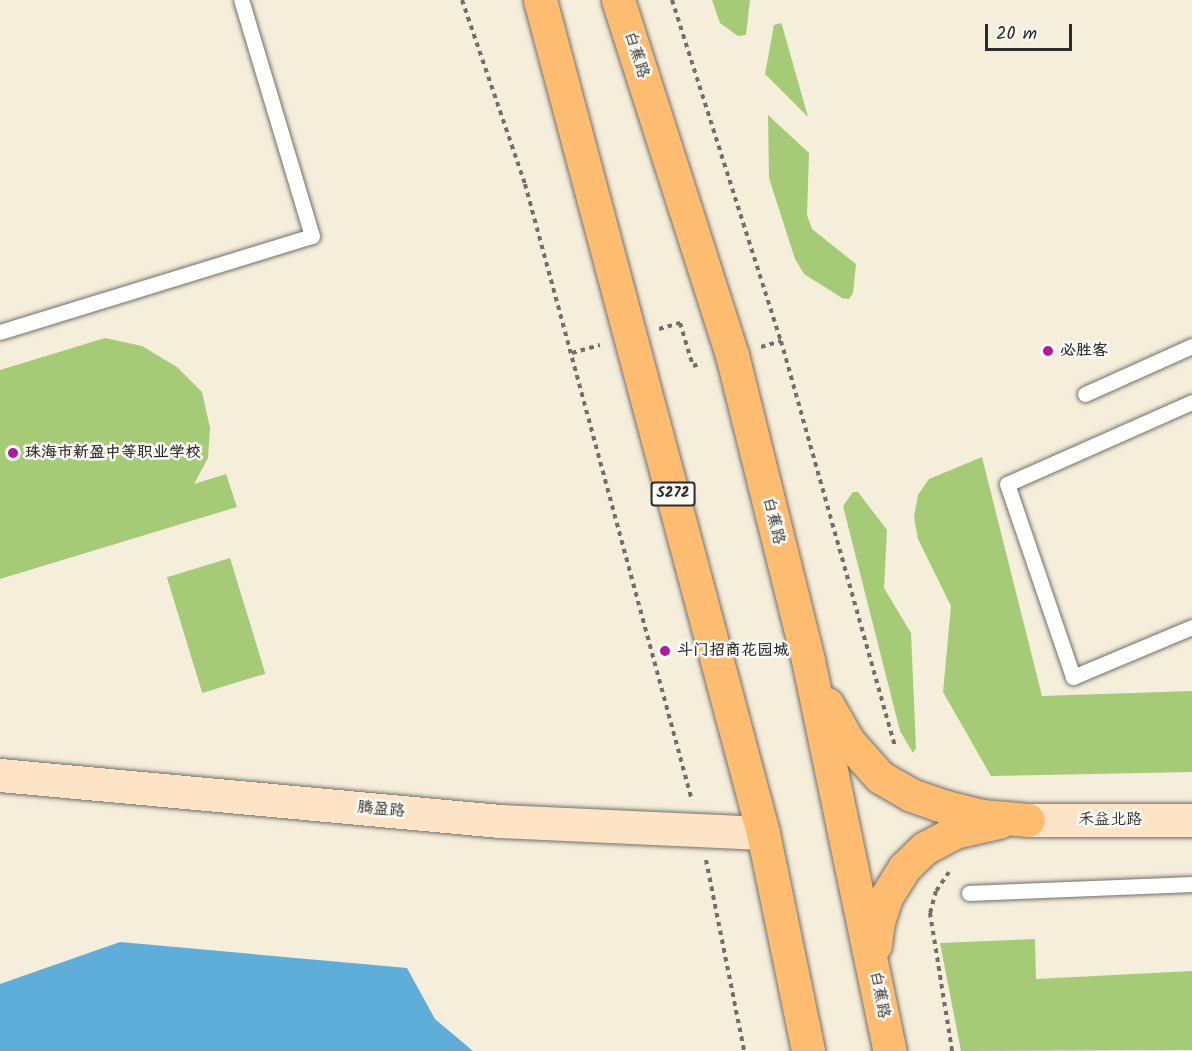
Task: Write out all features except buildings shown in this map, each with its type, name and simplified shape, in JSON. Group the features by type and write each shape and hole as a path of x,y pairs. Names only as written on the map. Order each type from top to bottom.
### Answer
{"main road":[{"name":"S272","path":"540,0 763,832 808,1051"},
{"name":"白蕉路","path":"618,0 732,355 808,660 890,1051"},
{"path":"808,660 828,705 848,741 880,777 910,795 946,807 982,816 1028,820"},
{"path":"876,976 875,950 878,922 886,897 904,868 925,848 955,832 989,823 1028,820"}],"street":[{"name":"腾盈路","path":"0,775 500,821 763,832"},
{"name":"禾益北路","path":"1028,820 1192,820"}],"lane":[{"path":"0,332 312,236 241,0"},
{"path":"1085,394 1192,346"},
{"path":"1192,402 1008,484 1073,677 1192,627"},
{"path":"969,893 1192,884"}],"path":[{"path":"462,0 525,184 700,830 744,1051"},
{"path":"672,0 781,341 888,730"},
{"path":"572,353 680,323 693,366 781,341"},
{"path":"930,913 952,1051"}],"green space":[{"path":"712,0 750,0 746,35 738,36 720,23"},
{"path":"781,23 808,117 765,74 774,25"},
{"path":"768,115 809,153 807,215 812,229 856,264 853,293 849,299 842,298 804,274 795,259 769,178"},
{"path":"105,338 142,346 177,367 202,392 210,428 208,458 194,484 226,474 237,507 0,579 0,370"},
{"path":"982,457 1042,696 1192,691 1192,772 991,776 943,692 951,606 918,539 914,517 918,495 929,479"},
{"path":"853,492 858,492 887,530 884,588 911,633 916,748 913,753 900,731 843,506"},
{"path":"230,558 265,674 202,693 167,577"},
{"path":"1035,939 1036,979 1192,971 1192,1050 961,1051 940,943"}],"water":[{"path":"120,942 407,968 435,1019 473,1051 0,1051 0,984"}],"place":[{"name":"必胜客","path":"1048,351"},
{"name":"珠海市新盈中等职业学校","path":"13,453"},
{"name":"斗门招商花园城","path":"665,651"}]}
